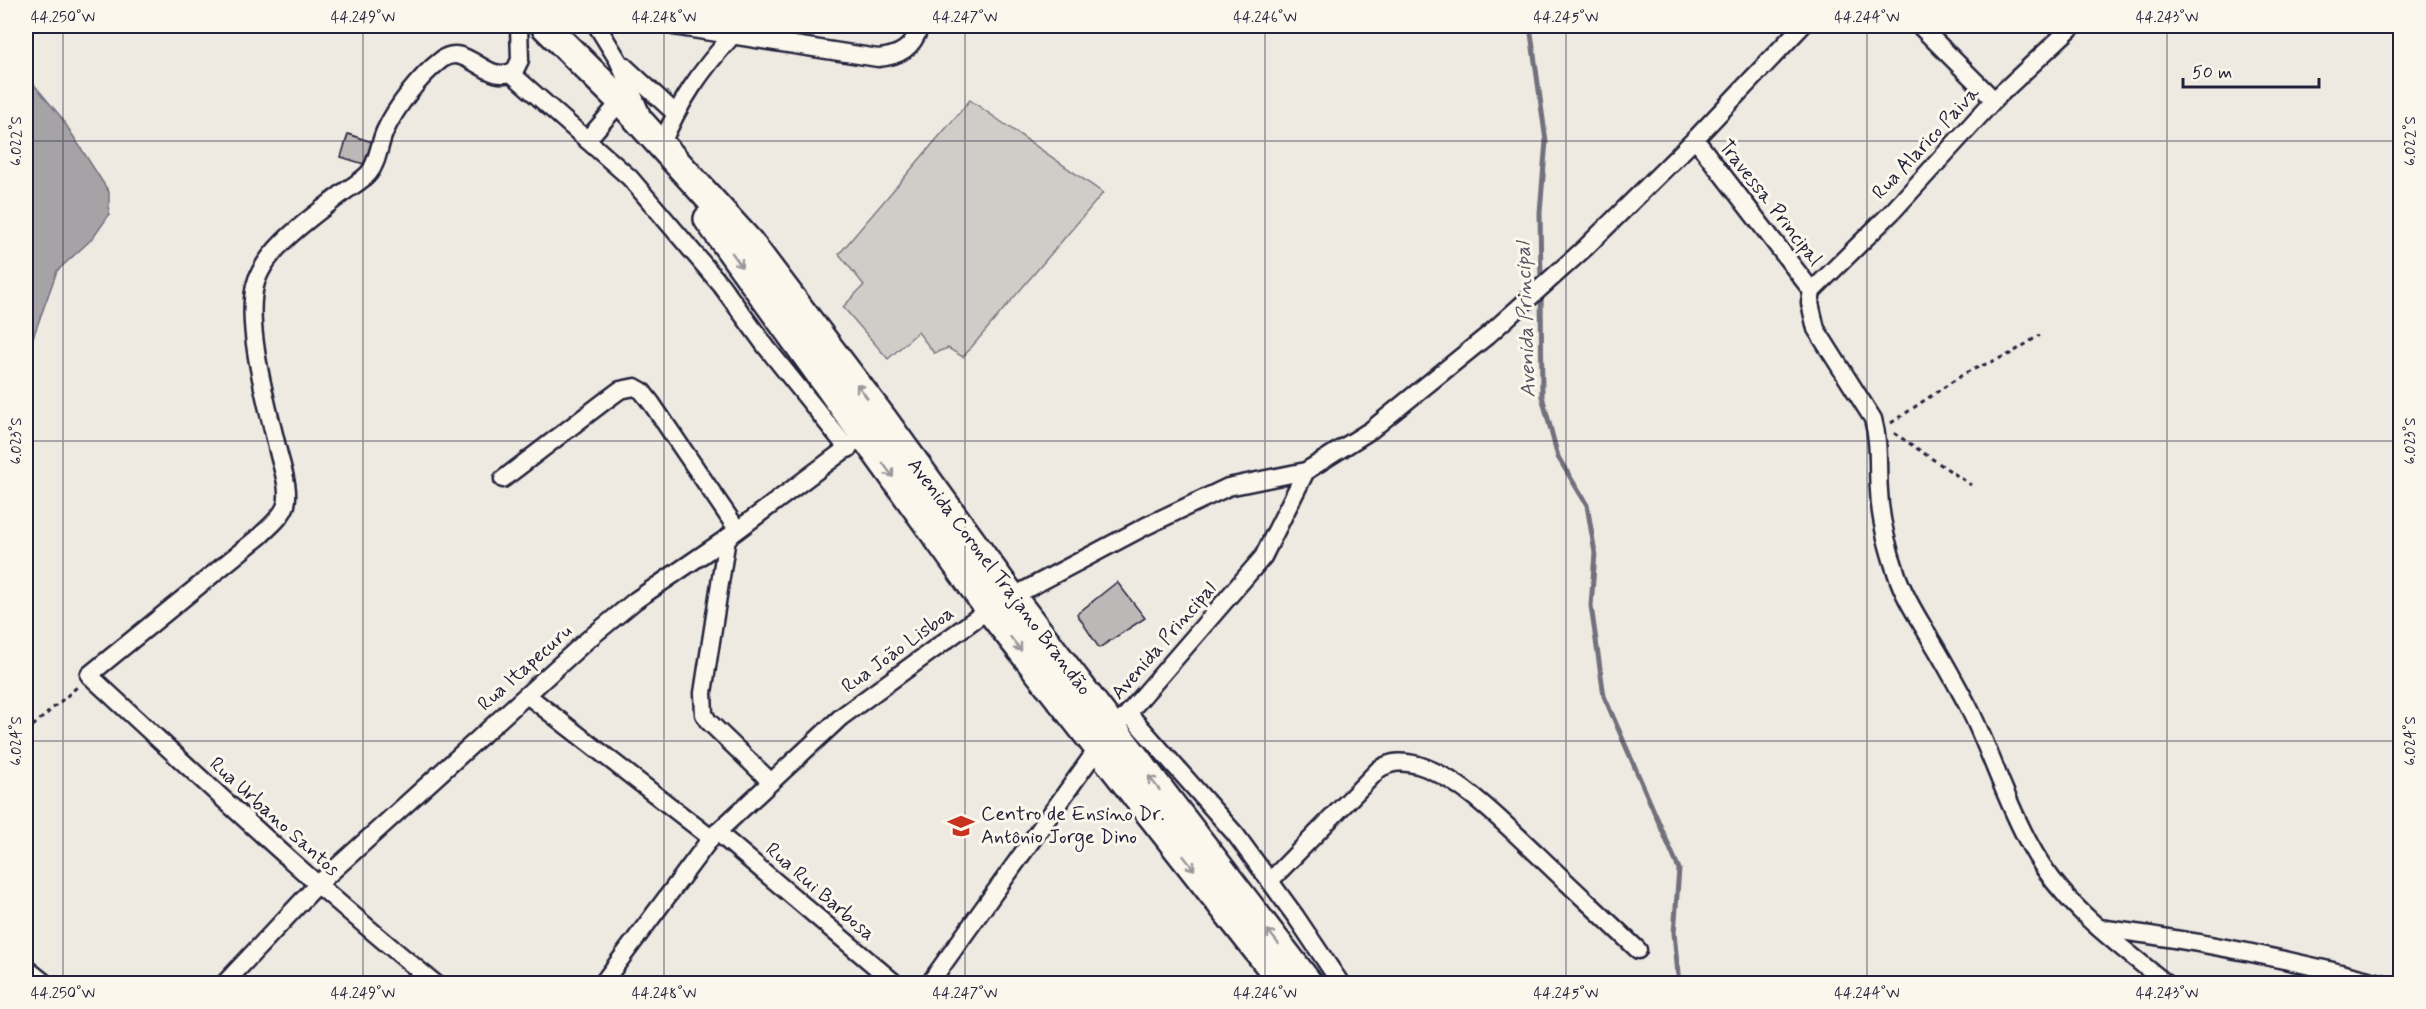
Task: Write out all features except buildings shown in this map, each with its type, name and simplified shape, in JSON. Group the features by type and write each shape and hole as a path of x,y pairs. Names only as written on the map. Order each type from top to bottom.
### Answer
{"main road":[{"name":"Avenida Coronel Trajano Brandão","path":"546,26 621,101 686,175 706,216 865,435 1000,603 1114,731 1309,984"},
{"name":"Avenida Coronel Trajano Brandão","path":"1114,731 1284,984"}],"street":[{"path":"89,675 260,536 275,522 286,506 285,481 261,378 254,327 254,288 269,256 303,225 369,173 391,119 422,78 443,58 452,54 459,55 497,74 511,73 520,60 519,26"},
{"path":"597,26 618,60 656,141"},
{"path":"672,26 878,58 897,55 905,51 914,41 920,26"},
{"path":"1306,471 1371,430 1487,336 1552,277 1695,139 1802,26"},
{"path":"1920,26 1994,100"},
{"name":"Rua Alarico Paiva","path":"1812,291 1893,211 1994,100 2073,26"},
{"path":"656,141 700,74 733,35"},
{"path":"618,60 675,113"},
{"path":"511,73 630,178 721,285 767,348 865,435"},
{"path":"587,140 621,101"},
{"name":"Travessa Principal","path":"1695,139 1812,291"},
{"path":"1812,291 1810,303 1815,329 1873,419 1880,449 1879,492 1882,521 1898,576 1912,609 1948,669 1978,726 2030,845 2048,874 2067,897 2098,928 2167,984"},
{"path":"503,479 621,390 635,387 642,391 732,534 703,693 704,714 715,730 771,782"},
{"name":"Rua Itapecuru","path":"224,984 317,885 585,642 636,600 732,534 865,435"},
{"name":"Rua João Lisboa","path":"602,984 714,835 842,717 1000,603 1146,526 1228,487 1306,471"},
{"name":"Avenida Principal","path":"929,984 1114,731 1263,557 1306,471"},
{"name":"Rua Urbano Santos","path":"89,675 317,885 436,984"},
{"name":"Rua Rui Barbosa","path":"527,695 714,835 896,984"},
{"name":"Avenida Coronel Trajano Brandão","path":"1114,731 1236,835 1270,880 1341,984"},
{"path":"1270,880 1379,769 1398,761 1408,762 1440,776 1468,794 1498,818 1638,950"},
{"path":"2098,928 2156,935 2270,957 2384,984"},
{"path":"26,968 46,984"}],"path":[{"path":"1971,485 1885,427 1965,373 2010,354 2040,335"},
{"path":"26,732 89,675"}],"shaded area":[{"path":"26,75 61,117 109,192 109,215 93,238 57,271 26,357"},
{"path":"970,100 1103,193 963,357 948,348 934,353 918,332 888,359 843,307 864,285 839,254"}],"waterway":[{"name":"Avenida Principal","path":"1530,26 1546,141 1540,212 1541,281"},
{"name":"Avenida Principal","path":"1541,293 1542,396 1558,457 1587,505 1595,553 1591,606 1604,696 1679,869 1674,933 1679,984"}],"place":[{"name":"Centro de Ensino Dr. Antônio Jorge Dino","path":"961,826"}]}
